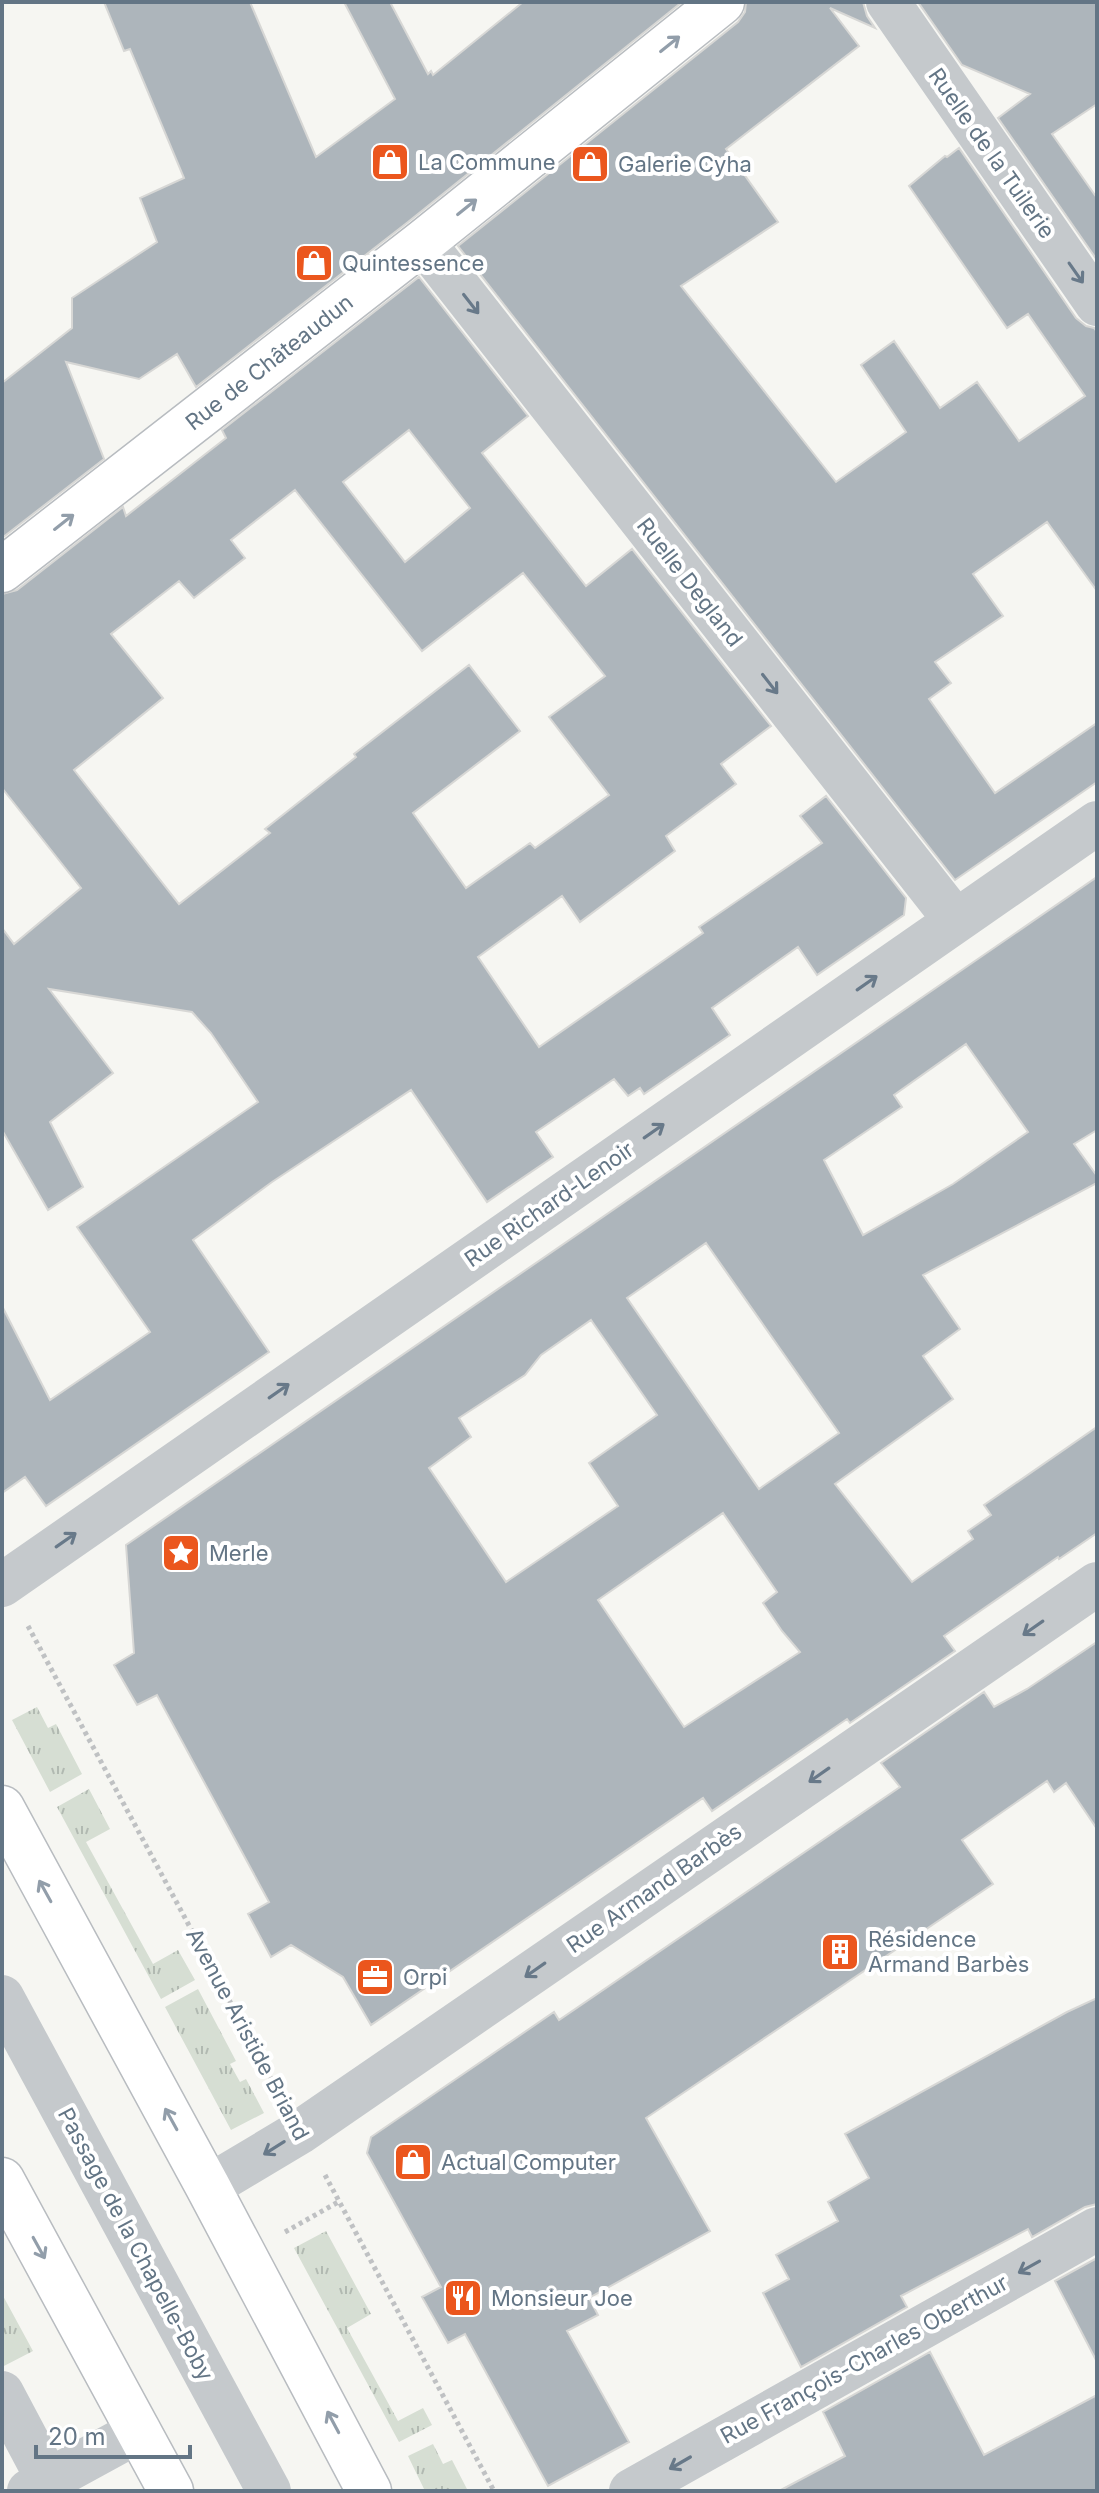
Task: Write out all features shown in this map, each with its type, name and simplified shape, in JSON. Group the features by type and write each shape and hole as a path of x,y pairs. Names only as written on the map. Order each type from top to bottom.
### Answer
{"main road":[{"name":"Rue de Châteaudun","path":"2,570 423,242 722,2"},
{"path":"2,1808 369,2491"},
{"path":"2,2180 171,2491"}],"street":[{"name":"Ruelle de la Tuilerie","path":"888,2 1097,304"},
{"name":"Ruelle Degland","path":"423,242 956,921"},
{"name":"Rue Richard-Lenoir","path":"4,1583 1097,823"},
{"name":"Rue Armand Barbès","path":"208,2187 300,2132 1097,1584"},
{"name":"Passage de la Chapelle-Boby","path":"2,1997 269,2491"},
{"name":"Rue François-Charles Oberthur","path":"631,2491 1097,2229"},
{"path":"2,2393 44,2487 139,2431"}],"path":[{"name":"Avenue Aristide Briand","path":"4,1583 494,2491"},
{"path":"278,2236 340,2201"}],"green space":[{"path":"37,1707 48,1728 56,1724 82,1774 50,1792 12,1720"},
{"path":"89,1789 110,1829 86,1842 153,1964 178,1950 195,1980 161,1999 57,1807"},
{"path":"198,1989 236,2061 230,2064 240,2082 246,2079 264,2113 231,2130 165,2007"},
{"path":"326,2231 371,2314 347,2328 398,2421 423,2408 432,2425 399,2442 294,2248"},
{"path":"2,2294 33,2351 2,2367"},
{"path":"433,2444 443,2464 452,2460 468,2491 425,2491 408,2456"}],"building":[{"path":"104,2 250,2 316,157 395,99 344,2 390,2 428,74 431,71 433,75 523,2 682,2 196,387 177,354 139,379 66,362 104,459 2,538 2,383 72,328 72,298 157,242 140,198 184,178 130,49 124,51"},
{"path":"746,2 863,2 875,28 830,8 859,46 726,149 778,222 681,286 836,482 906,432 861,365 894,341 940,408 977,382 1019,441 1085,396 1028,314 1007,328 909,186 945,156 959,148 1076,318 1097,332 1097,591 1047,522 973,574 1003,616 935,662 951,683 929,699 995,793 1097,723 1097,782 955,880 458,246 738,22 745,12"},
{"path":"918,2 1097,2 1097,104 1052,134 1097,198 1097,260 998,118 1030,94 962,65"},
{"path":"419,277 528,416 482,453 586,586 632,549 771,726 721,764 736,784 666,836 675,851 580,922 562,896 478,957 539,1047 703,933 699,927 822,843 800,816 826,796 906,898 904,915 817,975 798,947 712,1008 730,1035 644,1094 640,1088 628,1096 614,1079 536,1132 553,1157 487,1202 411,1090 272,1182 193,1240 269,1352 46,1506 25,1477 2,1493 2,1306 50,1400 150,1332 77,1227 258,1102 211,1033 192,1012 49,989 113,1073 50,1122 83,1187 48,1210 2,1130 2,928 14,944 81,888 2,788 2,594 17,590 123,507 126,516 226,438 222,430","holes":["409,430 470,508 405,562 343,482","295,490 422,651 523,573 605,676 549,717 609,795 535,848 530,843 466,888 413,813 520,731 469,665 354,754 356,757 265,829 270,833 179,904 74,770 163,698 111,634 179,581 194,598 245,558 231,540"]},
{"path":"1097,877 1097,1130 1074,1144 1097,1176 1097,1183 923,1275 960,1329 923,1356 953,1399 835,1484 912,1582 973,1539 968,1531 991,1515 984,1505 1097,1427 1097,1533 944,1636 955,1651 850,1723 847,1719 712,1811 703,1798 371,2025 343,1977 291,1945 271,1957 248,1914 269,1902 157,1695 137,1705 114,1665 134,1653 126,1545","holes":["966,1044 1028,1132 953,1184 863,1235 824,1160 902,1107 894,1095","706,1243 839,1433 759,1489 627,1298","591,1320 657,1415 589,1463 618,1506 506,1582 429,1468 471,1437 459,1418 525,1375 541,1355","723,1513 777,1592 763,1603 800,1652 684,1727 598,1600"]},
{"path":"1097,1642 1097,1829 1066,1783 1054,1792 1047,1781 962,1840 993,1884 646,2118 710,2231 589,2298 598,2315 567,2331 629,2442 548,2486 465,2334 448,2343 422,2297 441,2287 367,2153 371,2137 554,2012 559,2020 900,1787 881,1763 984,1692 994,1707"},
{"path":"1097,1998 1097,2204 1085,2207 1032,2237 1028,2229 901,2296 907,2307 801,2367 763,2293 789,2279 776,2255 838,2221 828,2202 869,2178 845,2134"},
{"path":"1097,2258 1097,2362 1055,2281"},
{"path":"930,2352 984,2455 1097,2395 1097,2491 779,2491 845,2456 823,2412"}],"place":[{"name":"La Commune","path":"390,162"},
{"name":"Galerie Cyha","path":"590,164"},
{"name":"Quintessence","path":"314,263"},
{"name":"Merle","path":"181,1553"},
{"name":"Résidence Armand Barbès","path":"840,1952"},
{"name":"Orpi","path":"375,1977"},
{"name":"Actual Computer","path":"413,2162"},
{"name":"Monsieur Joe","path":"463,2298"}]}
